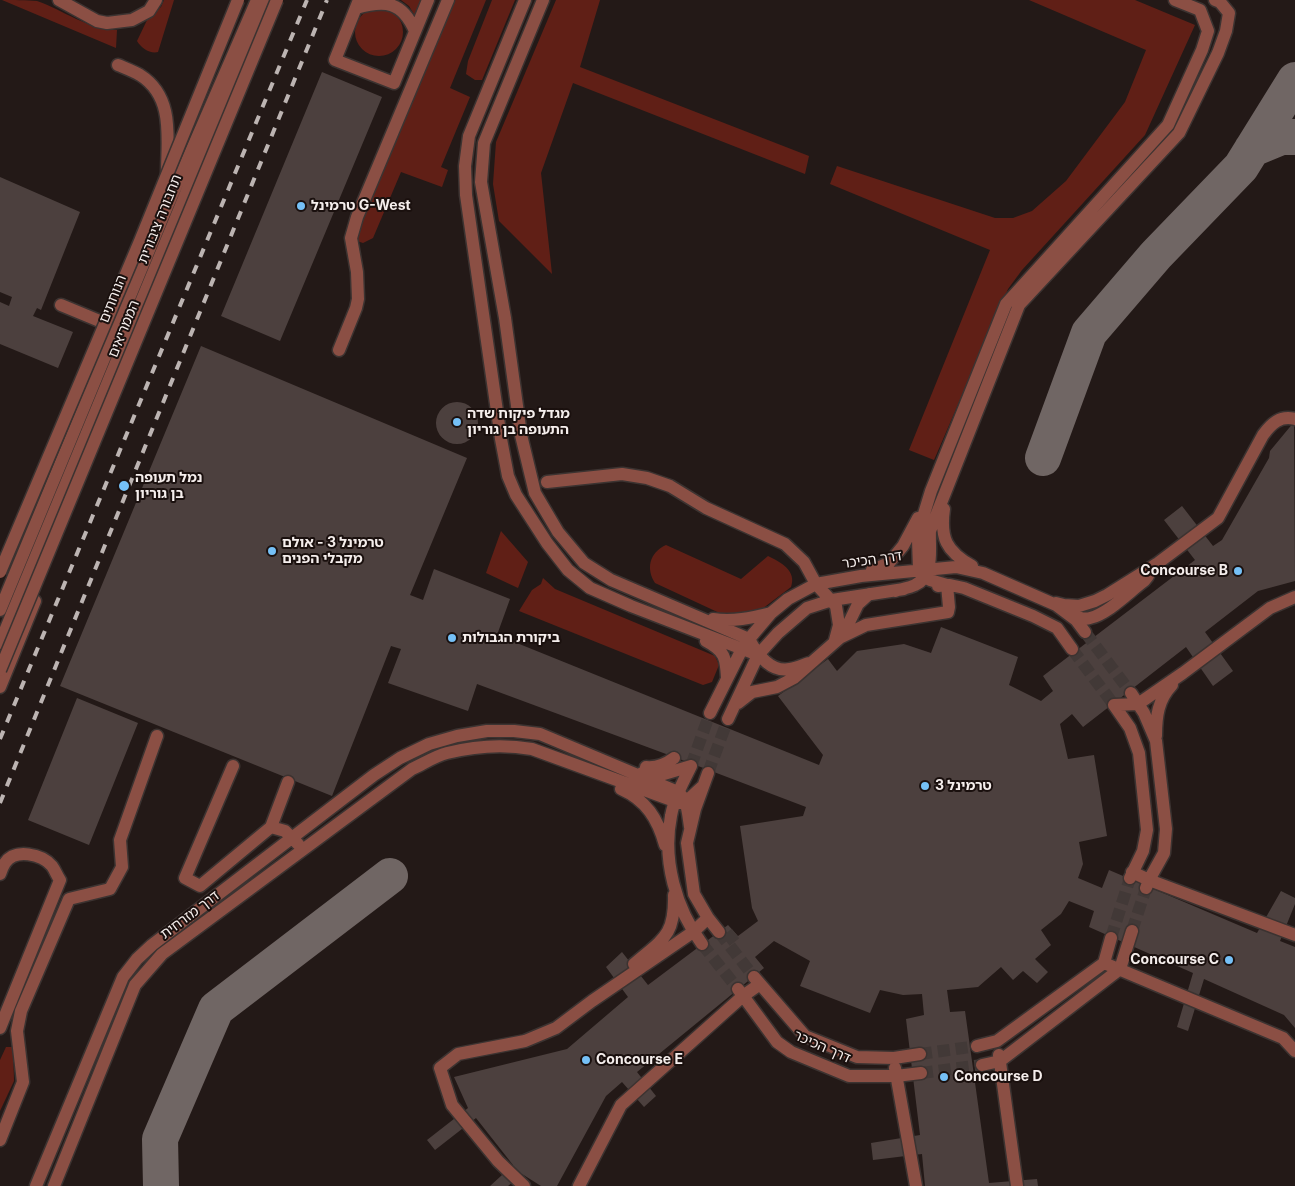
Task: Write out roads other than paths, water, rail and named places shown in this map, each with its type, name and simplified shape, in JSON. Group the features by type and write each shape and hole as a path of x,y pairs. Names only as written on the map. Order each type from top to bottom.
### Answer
{"street":[{"path":"59,0 98,21 107,23 132,20 149,11 156,0"},
{"name":"הממריאים","path":"0,572 140,242 238,0"},
{"name":"הנוחתים","path":"0,610 166,209 256,0"},
{"name":"תחבורה ציבורית","path":"0,644 266,0"},
{"path":"0,687 258,56 272,0"},
{"name":"הממריאים","path":"0,670 277,0"},
{"path":"415,31 410,18 396,5 387,2 358,4 335,60 394,83 428,0"},
{"path":"339,350 358,299 357,272 351,238 357,217 448,0"},
{"path":"525,0 469,136 465,166 466,195 508,476 516,495 548,543 568,570 590,588 631,606 745,644"},
{"path":"543,0 484,143 481,182 521,435 535,493 558,532 584,563 611,580 686,612 745,644 778,669 790,670 809,663"},
{"path":"861,576 889,563 903,546 926,503 1006,304 1168,125 1202,50 1208,31 1200,10 1175,0"},
{"path":"895,591 915,585 922,580 930,530 1020,305 1179,133 1218,53 1226,31 1229,13 1220,2 1215,0"},
{"path":"118,65 140,75 151,84 161,97 167,114 166,209"},
{"path":"61,305 117,328"},
{"path":"1039,598 1064,605 1079,606 1095,601 1158,562 1218,518 1263,435 1272,424 1279,419 1295,419"},
{"path":"547,482 622,474 647,478 670,486 706,508 785,544 804,562 816,584 836,606 840,625 835,640"},
{"path":"947,485 942,525 944,538 956,557 983,572"},
{"path":"926,503 918,540 924,571 930,580 964,588 1033,616 1057,628 1072,649"},
{"path":"1066,613 1081,618 1091,618 1106,611 1144,581 1158,562"},
{"name":"דרך הכיכר","path":"710,713 745,644 772,613 788,600 816,584 861,576 956,567 983,572 1056,605 1076,620 1085,632"},
{"path":"728,719 758,655 778,633 807,608 815,592 816,584"},
{"path":"807,608 832,600 946,585"},
{"path":"835,640 866,625 948,612 946,585"},
{"path":"735,707 752,692 777,687 794,678 847,630 852,613 858,604 869,594"},
{"path":"1295,597 1270,608 1183,673 1135,698 1114,705 1130,728 1139,753 1147,830 1144,851 1131,875 1148,884 1295,935"},
{"path":"631,606 719,648 724,656 727,678"},
{"path":"686,612 726,621 747,619 772,613"},
{"path":"1148,884 1164,853 1166,829 1156,741 1156,716 1159,704 1167,691 1183,673"},
{"path":"1135,698 1144,713 1156,741"},
{"path":"36,1186 123,977 137,959 152,945 374,775 400,758 429,744 457,736 496,731 514,731 540,734 606,761 643,773 664,774 691,766 670,817 668,856"},
{"path":"0,1140 2,1127 23,1082 17,1031 21,1011 69,899 110,889 122,867 120,840 157,736"},
{"name":"דרך מזרחית","path":"54,1186 135,985 162,954 412,769 446,753 482,747 513,746 532,749"},
{"path":"532,749 679,799 702,787"},
{"path":"532,749 634,795 647,807 662,833 680,905 693,932 702,944"},
{"path":"606,761 629,766 654,768 666,764 674,758"},
{"path":"606,761 679,799 690,827"},
{"path":"233,766 184,878 200,886 271,827 288,782"},
{"path":"708,773 702,787 687,843 694,894 719,932"},
{"path":"271,827 285,831 303,850"},
{"path":"0,874 5,861 15,856 26,854 43,859 52,866 60,880 0,1028"},
{"path":"592,1001 669,933 673,922 674,880"},
{"path":"524,1186 498,1161 452,1105 440,1068 458,1054 526,1041 556,1028 693,932 708,918"},
{"path":"982,1065 1000,1061 1120,969 1132,932"},
{"path":"977,1046 997,1041 1104,963 1112,938"},
{"path":"1104,963 1283,1038 1295,1051"},
{"name":"דרך הכיכר","path":"920,1054 894,1058 857,1057 805,1036 757,980 740,993 777,1042 791,1052 849,1076 896,1076 921,1072"},
{"path":"579,1186 621,1105 740,993"},
{"path":"997,1041 1017,1186"},
{"path":"894,1058 916,1186"}],"tunnel":[{"path":"1085,632 1131,693"},
{"path":"1072,649 1114,705"},
{"path":"691,766 710,713"},
{"path":"708,773 728,719"},
{"path":"1111,938 1130,878"},
{"path":"1132,931 1146,888"},
{"path":"726,941 740,930"},
{"path":"719,932 754,977"},
{"path":"702,944 738,989"},
{"path":"920,1054 977,1046"},
{"path":"921,1073 982,1065"}],"railway":[{"path":"0,739 307,0"},
{"path":"0,803 327,0"}],"place":[{"name":"טרמינל G-West","path":"301,206"},
{"name":"מגדל פיקוח שדה התעופה בן גוריון","path":"457,422"},
{"name":"נמל תעופה בן גוריון","path":"124,486"},
{"name":"טרמינל 3 - אולם מקבלי הפנים","path":"272,551"},
{"name":"Concourse B","path":"1238,571"},
{"name":"ביקורת הגבולות","path":"452,638"},
{"name":"טרמינל 3","path":"925,786"},
{"name":"Concourse C","path":"1229,960"},
{"name":"Concourse E","path":"586,1060"},
{"name":"Concourse D","path":"944,1077"}]}
